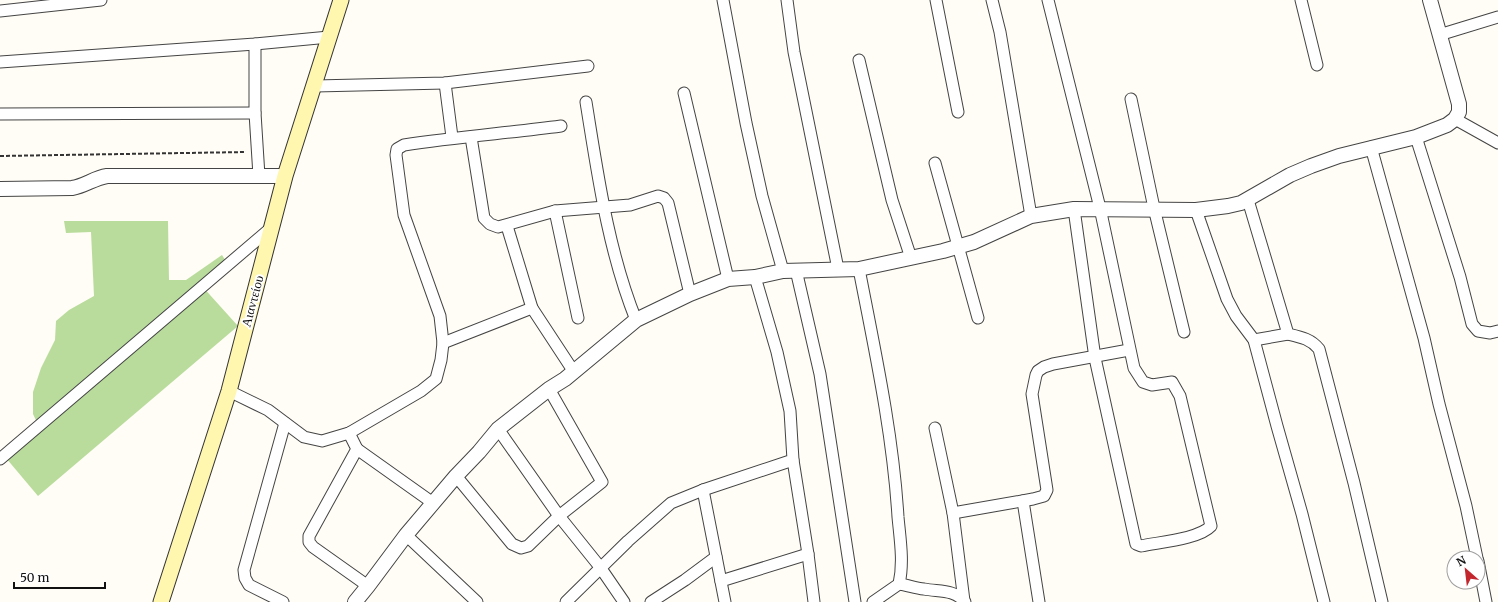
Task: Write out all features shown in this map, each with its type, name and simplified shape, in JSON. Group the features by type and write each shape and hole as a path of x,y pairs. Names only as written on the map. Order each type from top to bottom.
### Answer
{"main road":[{"name":"Αιαντείου","path":"161,602 229,391 285,176 315,86 341,0"}],"street":[{"path":"0,11 101,0"},
{"path":"723,0 762,196 790,270 820,374 855,602"},
{"path":"787,0 794,52 838,269"},
{"path":"936,0 958,112"},
{"path":"992,0 1000,32 1031,216"},
{"path":"1048,0 1100,208 1134,368 1143,382 1152,385 1172,382 1180,396 1211,526 1206,531 1195,535 1141,546 1136,544 1095,358 1074,209"},
{"path":"1301,0 1317,65"},
{"path":"355,602 406,535 498,429 574,372 636,320 690,294 728,279 755,277 790,270 859,269 911,258 974,242 1031,216 1074,209 1154,208 1196,210 1228,206 1248,200 1290,175 1311,166 1371,147 1416,137 1447,125 1455,119 1459,112 1459,104 1430,0"},
{"path":"1439,35 1498,17"},
{"path":"0,62 256,44 329,37"},
{"path":"256,44 255,113 259,176"},
{"path":"859,60 892,200 911,258"},
{"path":"315,86 445,83 588,66"},
{"path":"445,83 452,138"},
{"path":"684,93 728,279"},
{"path":"1131,99 1154,208 1184,332"},
{"path":"586,102 604,207 624,291 636,320"},
{"path":"0,114 255,113"},
{"path":"1455,119 1498,143"},
{"path":"229,391 268,410 304,437 322,441 349,433 421,390 436,378 442,360 443,343 440,316 404,215 396,155 397,149 404,145 452,138 560,126"},
{"path":"471,137 484,218 494,226 507,226 555,211 630,205 658,196 664,198 668,203 690,294"},
{"path":"1416,137 1460,277 1472,324 1478,331 1490,334 1498,331"},
{"path":"1371,147 1424,338 1439,404 1466,506 1475,550"},
{"path":"935,163 978,318"},
{"path":"0,190 80,187 98,177 106,176 285,176"},
{"path":"1248,200 1288,334"},
{"path":"1196,210 1227,299 1236,316 1254,340 1302,514 1324,602"},
{"path":"555,211 578,318"},
{"path":"507,226 532,308 574,372"},
{"path":"0,459 271,228"},
{"path":"859,269 883,389 897,493 902,570 899,584 872,602"},
{"path":"755,277 777,352 790,411 793,460 808,554 812,602"},
{"path":"443,343 532,308"},
{"path":"1254,340 1288,334 1309,339 1320,349 1382,602"},
{"path":"953,513 1044,496 1047,490 1032,394 1038,371 1044,367 1129,350"},
{"path":"456,476 512,544 521,548 528,546 559,516 602,482 550,389"},
{"path":"283,602 249,585 245,578 244,570 285,423"},
{"path":"935,428 953,513 964,602"},
{"path":"498,429 559,516 600,567 624,602"},
{"path":"349,433 356,449 433,503"},
{"path":"356,449 309,536 309,542 313,547 368,586"},
{"path":"566,602 628,540 671,503 703,490 793,460"},
{"path":"703,490 725,602"},
{"path":"1023,501 1039,602"},
{"path":"406,535 476,602"},
{"path":"721,582 808,554"},
{"path":"651,602 685,580 716,557"},
{"path":"899,584 924,589 946,591 956,594 964,602"},
{"path":"1484,590 1486,602"}],"path":[{"path":"0,156 257,152"}],"green space":[{"path":"64,221 168,221 169,280 186,280 222,255 227,263 201,285 238,326 38,496 6,458 41,431 33,414 33,392 41,368 55,340 56,321 69,310 94,296 91,232 66,233"}]}
